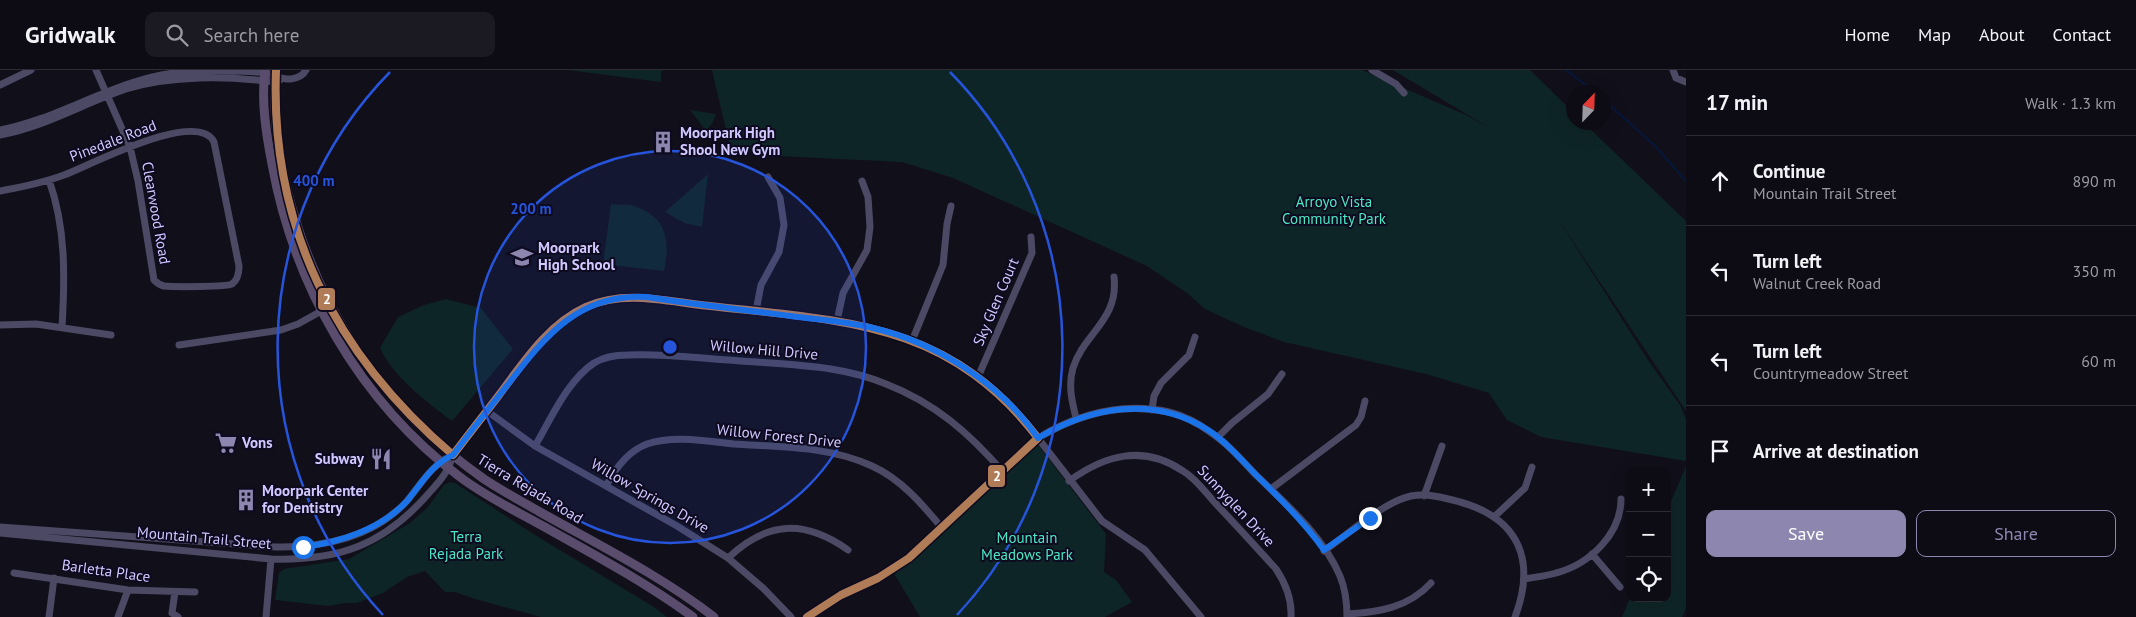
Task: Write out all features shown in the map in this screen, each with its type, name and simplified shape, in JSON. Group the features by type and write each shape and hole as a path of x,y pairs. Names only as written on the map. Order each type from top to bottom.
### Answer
{"main road":[{"name":"Tierra Rejada Road","path":"265,75 265,124 278,194 292,241 321,311 340,345 379,399 440,460 491,497 655,591 693,617"},
{"name":"Tierra Rejada Road","path":"277,77 276,125 283,175 301,239 330,306 358,355 386,390 434,440 493,485 651,576 714,617"}],"street":[{"path":"0,85 30,70"},
{"name":"Clearwood Road","path":"96,70 130,147 138,181 155,282 165,286 215,286 230,285 237,278"},
{"path":"0,130 42,120 142,79 170,74 301,77 306,70"},
{"path":"1372,70 1396,84 1404,93"},
{"path":"1673,70 1676,78 1686,82"},
{"path":"0,135 44,124 106,94"},
{"name":"Pinedale Road","path":"0,191 26,187 49,180 130,147 177,133 200,131 212,138 239,266 237,278"},
{"path":"756,311 761,284 779,252 784,225 780,198 768,177"},
{"path":"49,180 58,211 64,253 62,327"},
{"path":"837,321 843,292 867,250 870,227 868,197 862,181"},
{"path":"912,341 943,265 947,224 952,206"},
{"name":"Sky Glen Court","path":"978,377 1032,254 1032,237"},
{"path":"1076,418 1071,391 1073,369 1084,346 1105,319 1114,295 1114,277"},
{"name":"Mountain Trail Street","path":"0,533 271,558 294,559 332,555 377,538 407,517 450,468 453,455 536,347 569,318 596,303 611,299 640,297 837,321 874,328 912,341 946,357 978,377 1016,411 1102,521 1145,550 1201,617"},
{"path":"179,345 281,330 330,306"},
{"path":"0,325 30,324 111,335"},
{"path":"1152,410 1154,396 1161,383 1189,355 1196,337"},
{"name":"Willow Hill Drive","path":"535,446 572,385 594,364 609,357 628,355 676,356 818,367 849,373 886,384 924,402 955,422 1003,472"},
{"path":"1218,437 1268,394 1282,374"},
{"path":"1271,489 1356,425 1361,417 1365,401"},
{"path":"807,617 841,595 892,570 917,552 1038,438 1059,425 1076,418 1112,410 1169,412 1194,422 1218,437 1312,533 1342,581 1347,616 1397,607 1418,596 1431,583"},
{"name":"Willow Springs Drive","path":"486,412 535,446 677,526 728,558 764,588 791,617"},
{"name":"Willow Forest Drive","path":"606,486 616,469 635,450 649,443 685,440 805,449 838,454 873,467 903,487 942,528"},
{"path":"1424,496 1439,459 1442,446"},
{"name":"Mountain Trail Street","path":"0,527 276,546 303,547 319,545 362,533 392,514 406,502 440,460 453,455"},
{"name":"Sunnyglen Drive","path":"1069,481 1095,464 1111,458 1127,456 1157,459 1184,471 1276,569 1289,595 1291,617"},
{"path":"1494,517 1525,488 1532,467"},
{"path":"1324,550 1390,506 1412,496 1424,496 1464,503 1494,517 1516,541 1523,560 1525,579 1514,617"},
{"path":"1525,579 1557,573 1577,564 1592,554 1611,534 1616,525 1621,513 1621,499"},
{"path":"728,558 740,546 760,534 783,528 805,529 819,533 848,550"},
{"path":"1592,554 1620,587"},
{"path":"266,617 271,558"},
{"name":"Barletta Place","path":"14,573 128,590 195,592"},
{"path":"49,617 54,578"},
{"path":"118,617 128,590"},
{"path":"173,616 175,592"}],"green space":[{"path":"568,70 664,70 661,72 661,82"},
{"name":"Arroyo Vista Community Park","path":"712,70 1362,70 1466,115 1488,127 1393,70 1530,70 1566,105 1566,130 1591,130 1686,221 1686,411 1556,216 1650,363 1680,405 1686,419 1686,461 1541,437 1507,420 1489,393 1426,374 1284,342 1244,327 1205,309 1187,293 1147,266 953,178 902,162 778,156 730,147"},
{"path":"690,110 716,114 706,131"},
{"path":"708,174 702,227 684,223 665,212"},
{"path":"611,204 631,205 643,209 659,222 666,239 667,249 664,271 603,264"},
{"path":"446,299 481,308 513,349 452,421 421,397 402,379 380,348 398,317 424,305"},
{"name":"Mountain Meadows Park","path":"1035,441 1106,534 1104,572 1116,580 1132,602 1105,617 920,617 892,570"},
{"path":"1686,466 1686,608 1682,617 1622,617 1628,602 1671,602 1671,502"},
{"name":"Terra Rejada Park","path":"450,482 455,483 535,535 654,607 667,617 541,617 455,592 445,592 425,571 407,577 383,593 357,603 328,606 275,600 279,573 284,569 349,559 410,523 427,508 444,485"}],"waterway":[{"path":"1566,70 1586,85"},
{"path":"1611,106 1654,145 1686,181"}],"transit line":[{"name":"2","path":"276,70 277,127 285,182 298,234 318,284 344,330 375,375 411,416 453,455 537,345 548,334 572,314 586,307 616,299 647,298 805,317 849,324 890,334 930,349 968,370 1004,399 1038,438 909,558 878,578 841,595 807,617"}],"place":[{"name":"Moorpark High Shool New Gym","path":"663,142"},
{"name":"Moorpark High School","path":"522,257"},
{"name":"Vons","path":"226,443"},
{"name":"Subway","path":"381,459"},
{"name":"Moorpark Center for Dentistry","path":"246,500"}],"route":[{"path":"303,547 328,544 362,533 392,514 406,502 440,460 453,455 536,347 569,318 588,306 611,299 627,297 647,297 837,321 894,334 946,357 978,377 996,391 1016,411 1038,438 1059,425 1093,413 1126,408 1169,412 1194,422 1218,437 1290,509 1312,533 1324,550 1370,518"}]}
